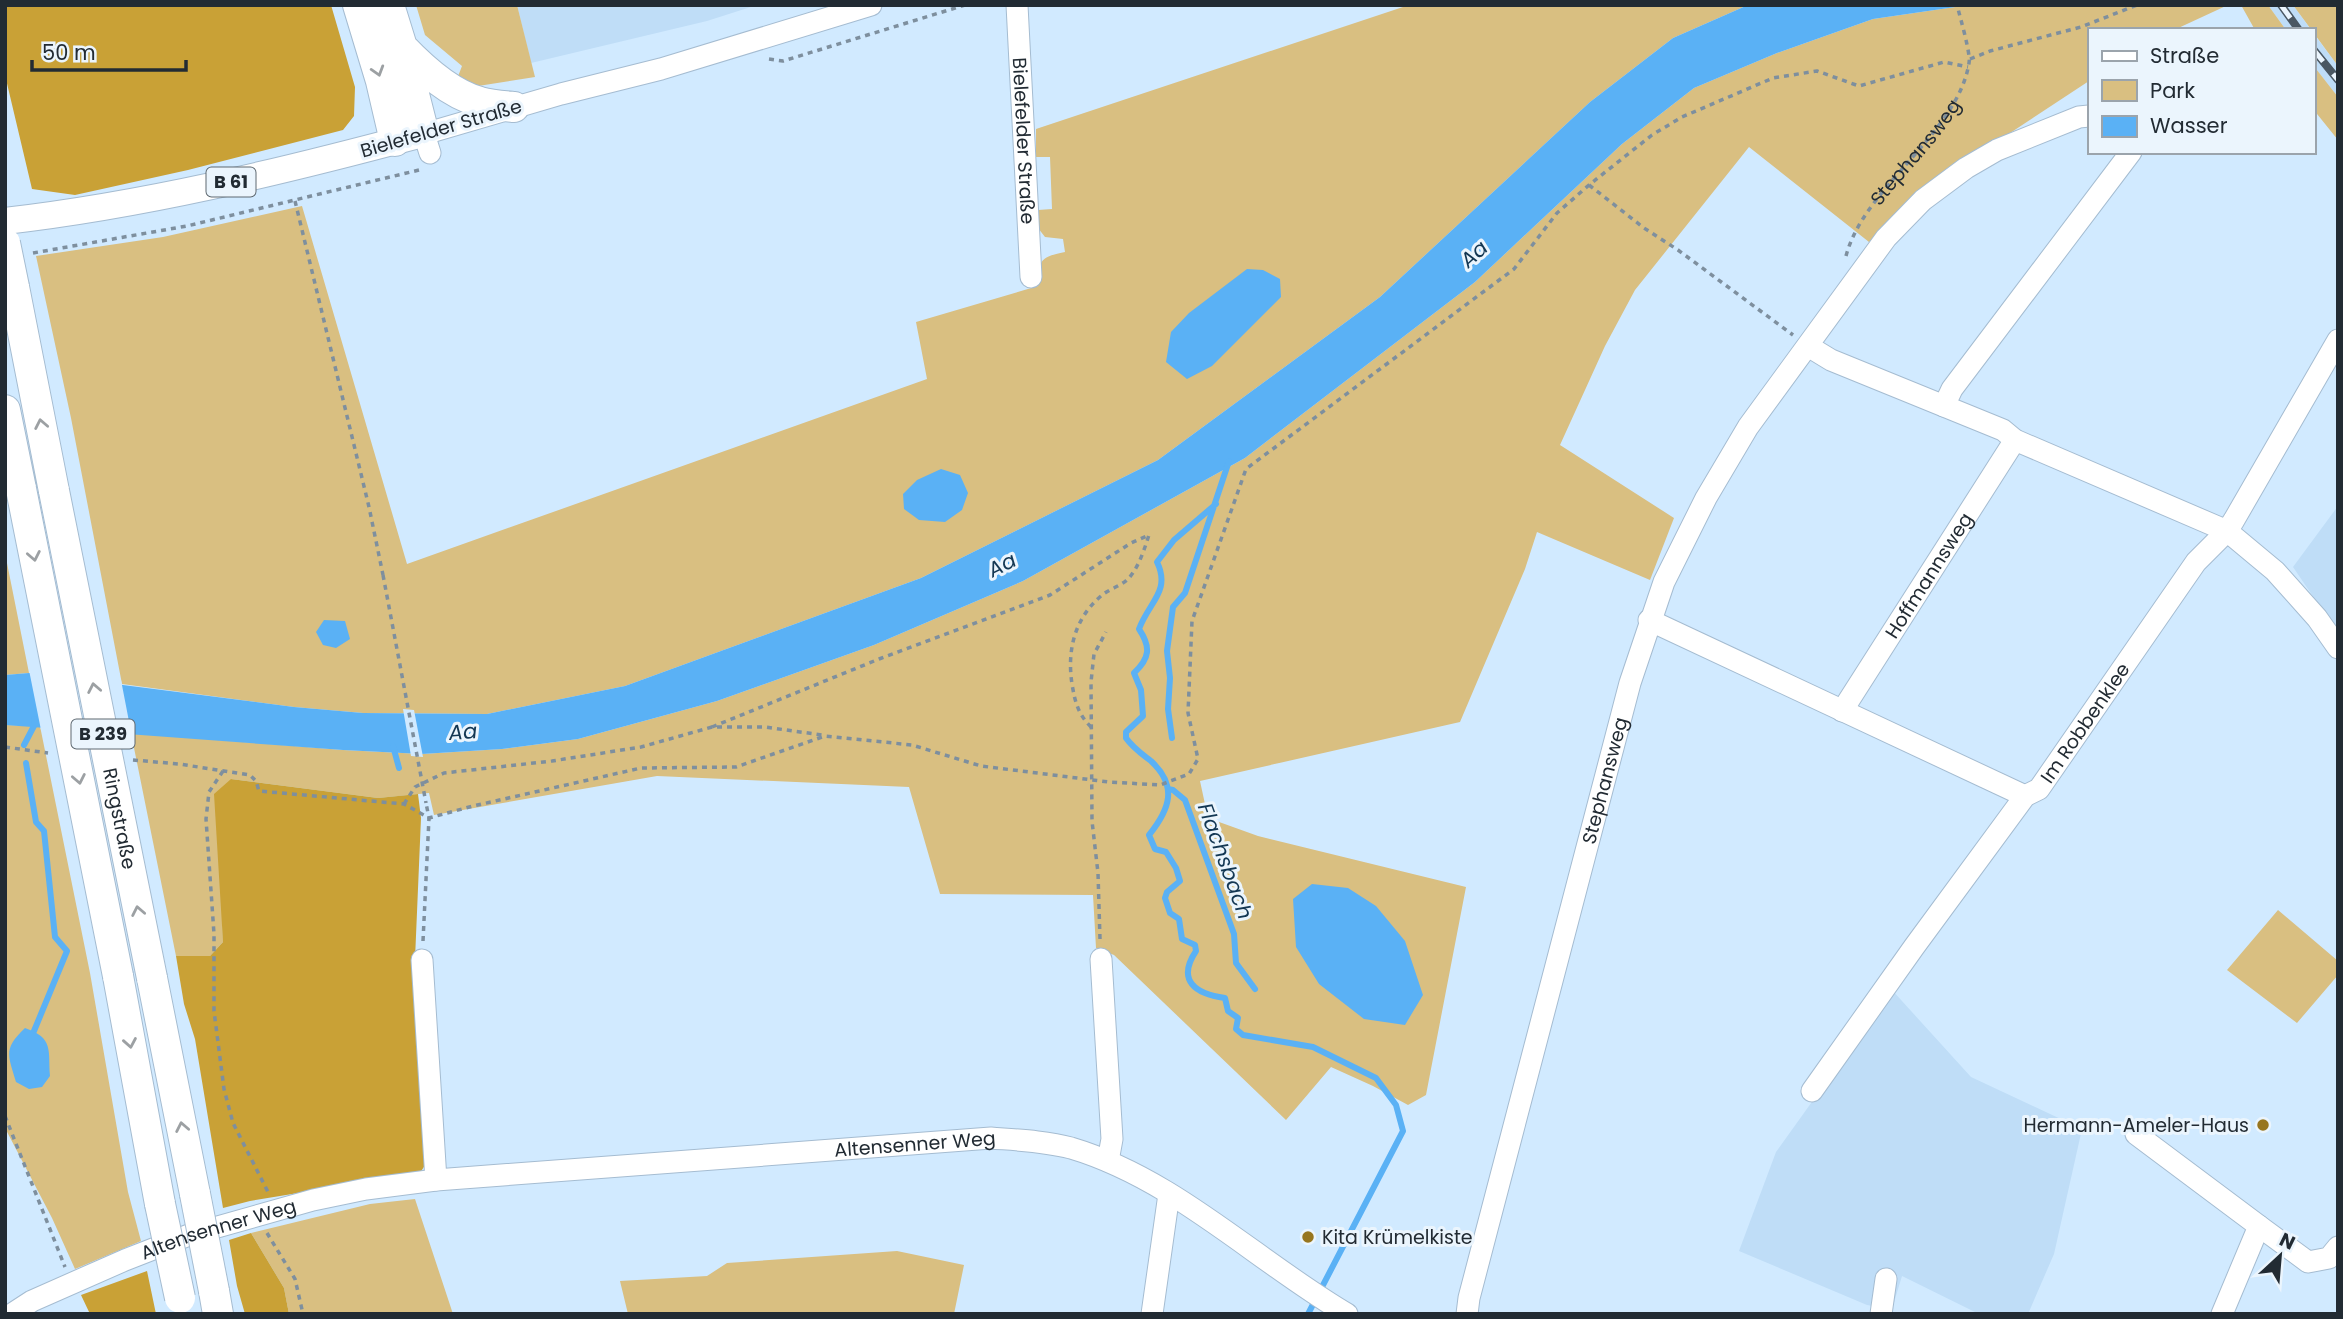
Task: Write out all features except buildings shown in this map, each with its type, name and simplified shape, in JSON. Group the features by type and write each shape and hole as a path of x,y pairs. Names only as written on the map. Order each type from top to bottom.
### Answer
{"highway":[{"path":"358,5 381,81 416,143"},
{"path":"389,5 402,47 416,143"},
{"path":"402,47 423,68 479,102 514,107"},
{"name":"Ringstraße","path":"18,248 14,287 216,1303"},
{"name":"Ringstraße","path":"5,410 182,1306"}],"main road":[{"name":"Bielefelder Straße","path":"5,221 155,198 416,143"}],"street":[{"name":"Bielefelder Straße","path":"416,143 514,107 661,69 871,5"},
{"name":"Bielefelder Straße","path":"1017,5 1031,277"},
{"name":"Stephansweg","path":"1467,1314 1472,1284 1630,683 1664,582 1706,498 1748,427 1886,238 1923,200 1997,150 2079,117 2088,116"},
{"path":"1944,406 1952,389 2129,154"},
{"name":"Im Robbenklee","path":"1812,1091 2025,796 2039,789 2196,562 2227,531 2338,340"},
{"path":"1808,346 1831,360 2003,430 2015,440 2227,531 2275,571 2317,618 2338,648"},
{"name":"Hoffmannsweg","path":"1842,711 2015,440"},
{"path":"1649,620 2025,796"},
{"path":"1101,959 1112,1139 1108,1161"},
{"path":"422,960 436,1180"},
{"path":"2136,1134 2308,1262 2329,1258 2338,1247"},
{"name":"Altensenner Weg","path":"12,1314 32,1301 189,1235 366,1189 436,1180 991,1138 1028,1140 1069,1148 1108,1161 1168,1194 1231,1234 1347,1314"},
{"path":"1152,1314 1168,1194"},
{"path":"2222,1314 2259,1226"},
{"path":"1881,1314 1886,1279"}],"path":[{"name":"Stephansweg","path":"1847,293 1844,261 1849,245 1867,214 1954,104 1970,59 1957,5"},
{"path":"1970,59 1990,51 2081,27 2137,5"},
{"path":"712,727 765,727 912,745 981,766 1091,780 1160,785 1189,774 1198,759 1188,713 1192,621 1246,469 1514,270 1557,213 1652,135 1682,117 1773,78 1817,71 1859,86 1944,62 1968,67"},
{"path":"18,248 187,226 408,174"},
{"path":"1589,185 1808,346"},
{"path":"295,201 369,507 429,818 422,960"},
{"path":"404,804 415,787 444,773 552,761 641,747 712,727 1050,595 1131,543 1149,535 1142,556 1128,579 1101,596 1082,616 1072,642 1071,674 1076,705 1083,719 1091,727"},
{"path":"1101,959 1098,873 1092,821 1091,682 1094,654 1105,632"},
{"path":"125,759 250,775 259,791 404,804 429,818 641,768 736,767 825,736"},
{"path":"5,747 57,753"},
{"path":"223,771 209,792 206,819 214,946 214,1012 224,1090 233,1123 263,1179 270,1239 295,1279 303,1314"},
{"path":"5,1116 71,1284"}],"shaded area":[{"path":"5,5 331,5 355,87 354,116 343,130 188,170 75,195 32,189 5,75"},
{"path":"517,5 757,5 707,21 531,63"},
{"path":"2268,5 2293,5 2310,28 2285,28"},
{"path":"2315,36 2338,66 2338,97 2315,68"},
{"path":"2338,506 2338,633 2293,567"},
{"path":"231,779 378,798 418,794 421,818 415,959 427,1162 420,1173 250,1201 223,1208 195,1039 184,1004 176,956 210,956 223,942 214,794"},
{"path":"1892,990 1971,1077 2082,1129 2054,1254 2028,1314 1979,1314 1902,1276 1892,1309 1867,1305 1739,1251 1776,1152"},
{"path":"251,1233 284,1288 289,1314 245,1314 229,1240"},
{"path":"147,1271 156,1314 90,1314 81,1295"}],"green space":[{"path":"416,5 517,5 535,77 478,86 457,79 462,66 425,35"},
{"path":"1409,5 1748,5 1673,38 1590,102 1380,297 1158,460 921,578 625,686 487,714 363,713 294,707 122,684 71,418 36,256 163,237 302,206 407,564 927,379 916,322 1038,286 1040,266 1045,258 1065,252 1063,239 1045,237 1038,228 1038,210 1052,209 1050,157 1036,157 1036,129"},
{"path":"1969,5 2228,5 2178,28 2088,28 2088,82 1922,191 1869,242 1749,147 1635,290 1605,346 1560,445 1674,518 1650,580 1537,532 1525,569 1460,722 1200,781 1208,818 1258,836 1466,887 1426,1095 1408,1105 1331,1067 1286,1120 1114,955 1096,948 1093,895 940,894 909,787 657,776 434,815 429,793 378,798 231,779 222,903 223,942 210,956 176,956 131,733 422,754 502,749 578,739 717,701 874,645 1023,581 1245,458 1475,282 1622,144 1694,88 1777,53 1873,19"},
{"path":"2241,5 2268,5 2285,28 2254,28"},
{"path":"2293,5 2338,5 2338,66 2315,35 2315,28 2310,28"},
{"path":"2315,68 2338,97 2338,140 2315,111"},
{"path":"5,553 29,673 5,675"},
{"path":"5,725 40,726 90,973 128,1192 141,1241 75,1269 5,1128"},
{"path":"2278,910 2338,961 2338,975 2297,1023 2227,970"},
{"path":"415,1199 453,1314 289,1314 284,1288 251,1233 370,1204"},
{"path":"897,1251 964,1265 954,1314 628,1314 620,1281 707,1276 727,1263"}],"water":[{"name":"Aa","path":"1748,5 1969,5 1873,19 1777,53 1694,88 1622,144 1475,282 1245,458 1023,581 874,645 717,701 578,739 502,749 422,754 5,725 5,675 29,673 294,707 363,713 487,714 625,686 921,578 1158,460 1380,297 1590,102 1673,38"},
{"path":"1247,269 1263,270 1280,279 1281,297 1212,366 1187,379 1166,362 1171,332 1189,313"},
{"path":"941,469 960,475 968,493 962,510 945,522 919,520 904,509 903,494 917,480"},
{"path":"324,620 345,621 350,639 336,648 323,645 316,632"},
{"path":"1312,884 1348,888 1376,906 1405,941 1423,995 1405,1025 1364,1019 1319,984 1296,947 1293,899"},
{"path":"25,1028 41,1036 48,1046 50,1076 42,1087 29,1089 16,1082 11,1065 10,1047"}],"pier":[{"path":"29,670 121,680 132,737 41,730"},
{"path":"403,709 414,710 423,757 411,756"}],"waterway":[{"name":"Flachsbach","path":"1172,738 1168,709 1170,678 1167,651 1173,607 1185,593 1229,461"},
{"name":"Flachsbach","path":"1216,504 1174,540 1157,562 1162,581 1139,629 1146,641 1147,652 1134,673 1141,690 1143,716 1126,732 1126,738 1160,770 1168,789 1166,807 1149,835 1155,849 1166,852 1180,881 1167,892 1165,898 1170,913 1179,919 1182,939 1195,945 1196,951 1188,970 1192,984 1205,993 1225,998 1228,1011 1238,1018 1236,1029 1243,1035 1313,1047 1376,1078 1396,1105 1403,1131 1308,1314"},
{"path":"24,745 35,724 34,719"},
{"path":"393,746 399,768"},
{"path":"26,763 36,822 44,831 55,937 67,951 34,1031"},
{"name":"Flachsbach","path":"1168,789 1185,800 1234,934 1236,963 1255,989"}],"railway":[{"path":"2281,5 2298,28"},
{"path":"2315,51 2338,80"}],"place":[{"name":"Hermann-Ameler-Haus","path":"2263,1125"},
{"name":"Kita Krümelkiste","path":"1308,1237"}]}
